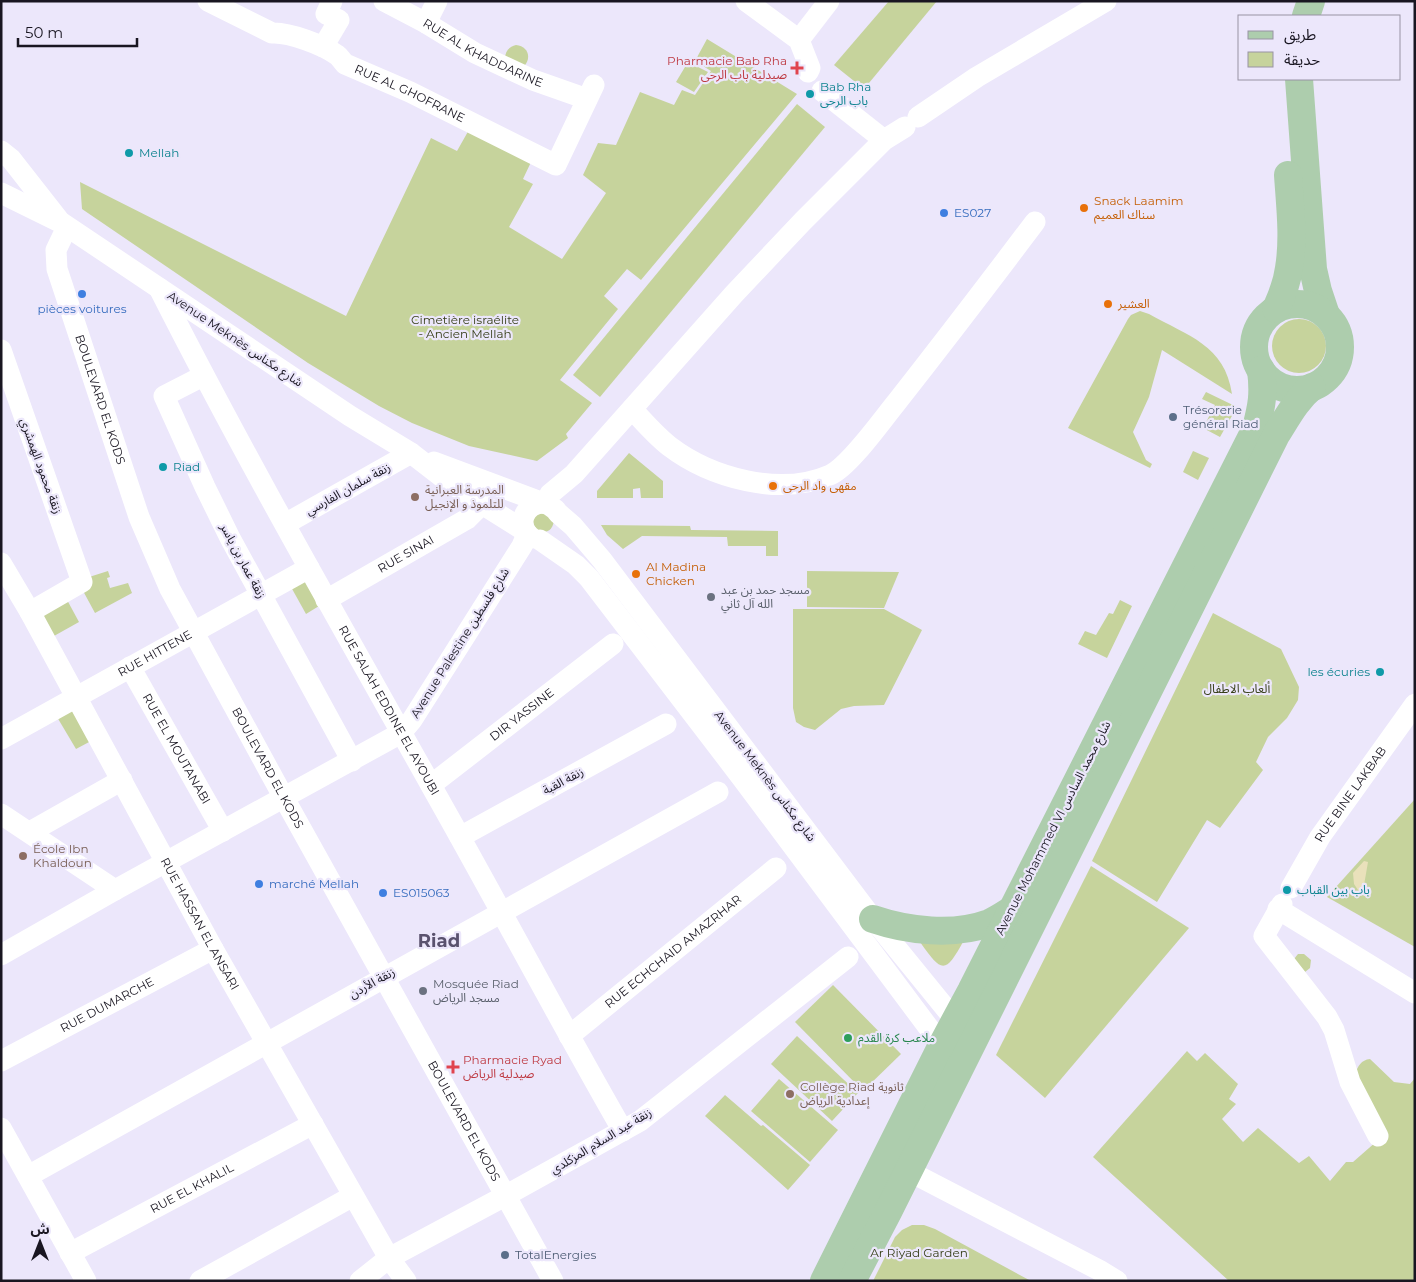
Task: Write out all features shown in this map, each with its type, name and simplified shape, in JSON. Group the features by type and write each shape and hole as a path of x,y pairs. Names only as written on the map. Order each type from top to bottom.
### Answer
{"main road":[{"path":"1288,15 1292,1"},
{"path":"1306,15 1310,1"},
{"path":"1280,80 1288,176 1290,246 1288,275 1285,289 1276,309 1262,322 1255,336 1254,350 1261,370 1270,381 1283,388 1297,390 1312,387 1322,382 1331,374 1337,363 1341,344 1338,332 1326,315 1313,269 1299,80"},
{"path":"1276,309 1302,304 1315,308 1326,315"},
{"name":"Avenue Mohammed VI شارع محمد السادس","path":"852,1281 942,1045 947,1011 1013,909 1256,428 1263,391 1261,370"},
{"name":"Avenue Mohammed VI شارع محمد السادس","path":"824,1281 959,1068 1276,435 1298,401 1312,387"},
{"path":"873,919 888,924 914,928 964,929 998,919 1013,909"}],"street":[{"name":"RUE AL GHOFRANE","path":"208,1 272,33 282,33 323,47 338,56 345,64 410,92 556,165"},
{"path":"323,47 339,20 326,14 332,1"},
{"name":"RUE AL KHADDARINE","path":"384,1 426,23 475,53 524,76 590,92 556,165"},
{"path":"426,23 437,1"},
{"path":"746,1 799,40 810,68 808,72"},
{"path":"799,40 829,1"},
{"path":"551,507 569,488 574,474 734,294 884,140 1016,53 1106,1"},
{"path":"822,91 884,140"},
{"path":"1,185 10,180 13,175 14,169 6,155"},
{"name":"Avenue Meknès شارع مكناس","path":"6,155 64,225"},
{"name":"Avenue Meknès شارع مكناس","path":"1,193 64,225 350,416 411,453 442,477 530,538 561,554 589,578 742,778 959,1068"},
{"path":"632,409 669,446 711,470 740,481 787,484 812,482 832,475 863,445 1035,222"},
{"name":"BOULEVARD EL KODS","path":"64,225 56,250 56,269 139,517 170,588 284,798 553,1281"},
{"name":"RUE SALAH EDDINE EL AYOUBI","path":"159,288 204,376 326,600 460,837 568,1036 623,1131"},
{"name":"زنقة محمود الهمشري","path":"1,350 82,582 30,612"},
{"name":"زنقة عمار بن ياسر","path":"204,376 164,396 205,487 260,595 352,760"},
{"name":"Avenue Meknès شارع مكناس","path":"411,453 551,507 573,526 602,560 873,919 947,1011 973,1040"},
{"name":"زنقة سلمان الفارسي","path":"285,524 411,453"},
{"name":"RUE SINAI","path":"326,600 467,518 482,504"},
{"path":"533,504 551,507 560,522 557,531 550,538 530,538 523,521 526,511 533,504"},
{"name":"Avenue Palestine شارع فلسطين","path":"1,955 115,890 401,733 412,720 530,538"},
{"name":"RUE HASSAN EL ANSARI","path":"1,563 30,612 75,698 266,1043 389,1258 406,1281"},
{"name":"RUE HITTENE","path":"1,739 309,568"},
{"name":"DIR YASSINE","path":"431,785 613,644"},
{"name":"RUE EL MOUTANABI","path":"130,667 223,831"},
{"name":"RUE BINE LAKBAB","path":"1378,1136 1350,1082 1334,1030 1327,1017 1264,936 1320,837 1415,704"},
{"name":"زنقة القبة","path":"460,837 666,724"},
{"path":"30,832 122,780"},
{"name":"زنقة الأردن","path":"28,1176 384,976 718,792"},
{"path":"1,814 115,890"},
{"name":"RUE ECHCHAID AMAZRHAR","path":"568,1036 776,868"},
{"path":"1284,900 1415,993"},
{"name":"RUE DUMARCHE","path":"1,1061 213,949"},
{"name":"زنقة عبد السلام المزكلدي","path":"360,1281 389,1258 640,1121 848,957"},
{"path":"924,1022 947,1011"},
{"name":"RUE EL KHALIL","path":"70,1253 313,1124"},
{"path":"1,1128 86,1281"},
{"path":"897,1165 1117,1281"},
{"path":"200,1281 353,1196"}],"green space":[{"path":"889,1 937,1 864,89 834,65"},
{"name":"Cimetière israélite - Ancien Mellah","path":"707,39 797,94 641,280 627,269 604,296 618,309 560,380 592,403 566,434 568,438 537,461 469,446 412,423 379,406 308,363 82,209 80,182 346,316 431,138 457,151 470,128 532,160 523,179 533,184 509,227 562,259 606,193 583,175 598,143 616,145 640,92 674,105 682,90 695,95 711,71 695,61"},
{"path":"516,45 528,53 528,59 524,66 505,59 508,50"},
{"path":"688,62 708,72 694,92 676,82"},
{"path":"797,104 825,127 600,397 573,375"},
{"path":"1140,311 1191,336 1213,353 1222,364 1228,377 1232,394 1162,350 1149,397 1133,432 1146,460 1152,464 1150,468 1068,428 1128,319 1131,315"},
{"path":"1294,319 1304,319 1318,327 1324,336 1326,346 1324,356 1318,365 1304,373 1294,373 1284,368 1277,361 1272,351 1272,341 1277,331 1284,324"},
{"path":"1206,392 1237,407 1220,437 1203,428 1215,405 1202,399"},
{"path":"1193,451 1209,458 1198,480 1183,472"},
{"path":"629,453 663,481 663,498 641,498 640,488 633,489 633,498 597,498 597,491"},
{"path":"540,510 554,521 552,528 546,532 536,532 531,515"},
{"path":"601,525 690,526 691,530 778,531 778,556 766,556 766,546 728,546 727,537 642,536 623,549 607,535"},
{"path":"108,571 110,577 107,578 110,588 128,583 132,593 95,613 82,589 86,578"},
{"path":"807,571 899,572 884,608 807,607"},
{"path":"305,580 319,606 306,614 291,587"},
{"path":"66,598 79,622 54,636 41,612"},
{"path":"1120,600 1132,606 1107,658 1078,644 1085,631 1096,635 1109,613 1113,614"},
{"path":"793,609 884,609 922,630 884,705 854,706 841,709 815,730 804,727 796,722 793,708"},
{"name":"ألعاب الاطفال","path":"1213,613 1281,649 1299,687 1298,700 1287,718 1268,737 1256,762 1263,770 1220,828 1207,820 1157,902 1092,861"},
{"path":"72,709 91,741 76,749 57,717"},
{"path":"1415,799 1415,947 1327,897"},
{"path":"1091,866 1189,928 1045,1098 996,1055"},
{"path":"964,940 948,964 943,966 933,960 920,942"},
{"path":"1298,954 1304,954 1311,960 1310,968 1305,972 1294,959"},
{"name":"ملاعب كرة القدم","path":"833,985 901,1054 863,1091 795,1022"},
{"path":"797,1036 858,1093 832,1121 771,1064"},
{"path":"1187,1051 1197,1061 1205,1053 1238,1084 1229,1099 1236,1104 1222,1119 1243,1142 1258,1128 1299,1163 1309,1156 1330,1181 1346,1162 1353,1162 1385,1134 1355,1074 1360,1064 1370,1059 1394,1082 1410,1084 1415,1078 1415,1281 1229,1281 1093,1157"},
{"path":"779,1079 838,1130 810,1162 751,1111"},
{"path":"725,1095 810,1165 788,1190 705,1116"},
{"name":"Ar Riyad Garden","path":"912,1225 924,1225 935,1229 1031,1281 873,1281 895,1237 902,1230"}],"sand":[{"path":"1364,861 1368,862 1363,891 1366,895 1360,893 1354,884 1353,873"}],"place":[{"name":"Pharmacie Bab Rha صيدلية باب الرحى","path":"797,68"},
{"name":"Bab Rha باب الرحى","path":"810,94"},
{"name":"Mellah","path":"129,153"},
{"name":"Snack Laamim سناك العميم","path":"1084,208"},
{"name":"ES027","path":"944,213"},
{"name":"pièces voitures","path":"82,294"},
{"name":"العشير","path":"1108,304"},
{"name":"Trésorerie général Riad","path":"1173,417"},
{"name":"Riad","path":"163,467"},
{"name":"مقهى واد الرحى","path":"773,486"},
{"name":"المدرسة العبرانية للتلموذ و الإنجيل","path":"415,497"},
{"name":"Al Madina Chicken","path":"636,574"},
{"name":"مسجد حمد بن عبد الله آل ثاني","path":"711,597"},
{"name":"les écuries","path":"1380,672"},
{"name":"École Ibn Khaldoun","path":"23,856"},
{"name":"marché Mellah","path":"259,884"},
{"name":"باب بين القباب","path":"1287,890"},
{"name":"ES015063","path":"383,893"},
{"name":"Mosquée Riad مسجد الرياض","path":"423,991"},
{"name":"ملاعب كرة القدم","path":"848,1038"},
{"name":"Pharmacie Ryad صيدلية الرياض","path":"453,1067"},
{"name":"Collège Riad ثانوية إعدادية الرياض","path":"790,1094"},
{"name":"TotalEnergies","path":"505,1255"}],"district":[{"name":"Riad","path":"439,941"}]}
